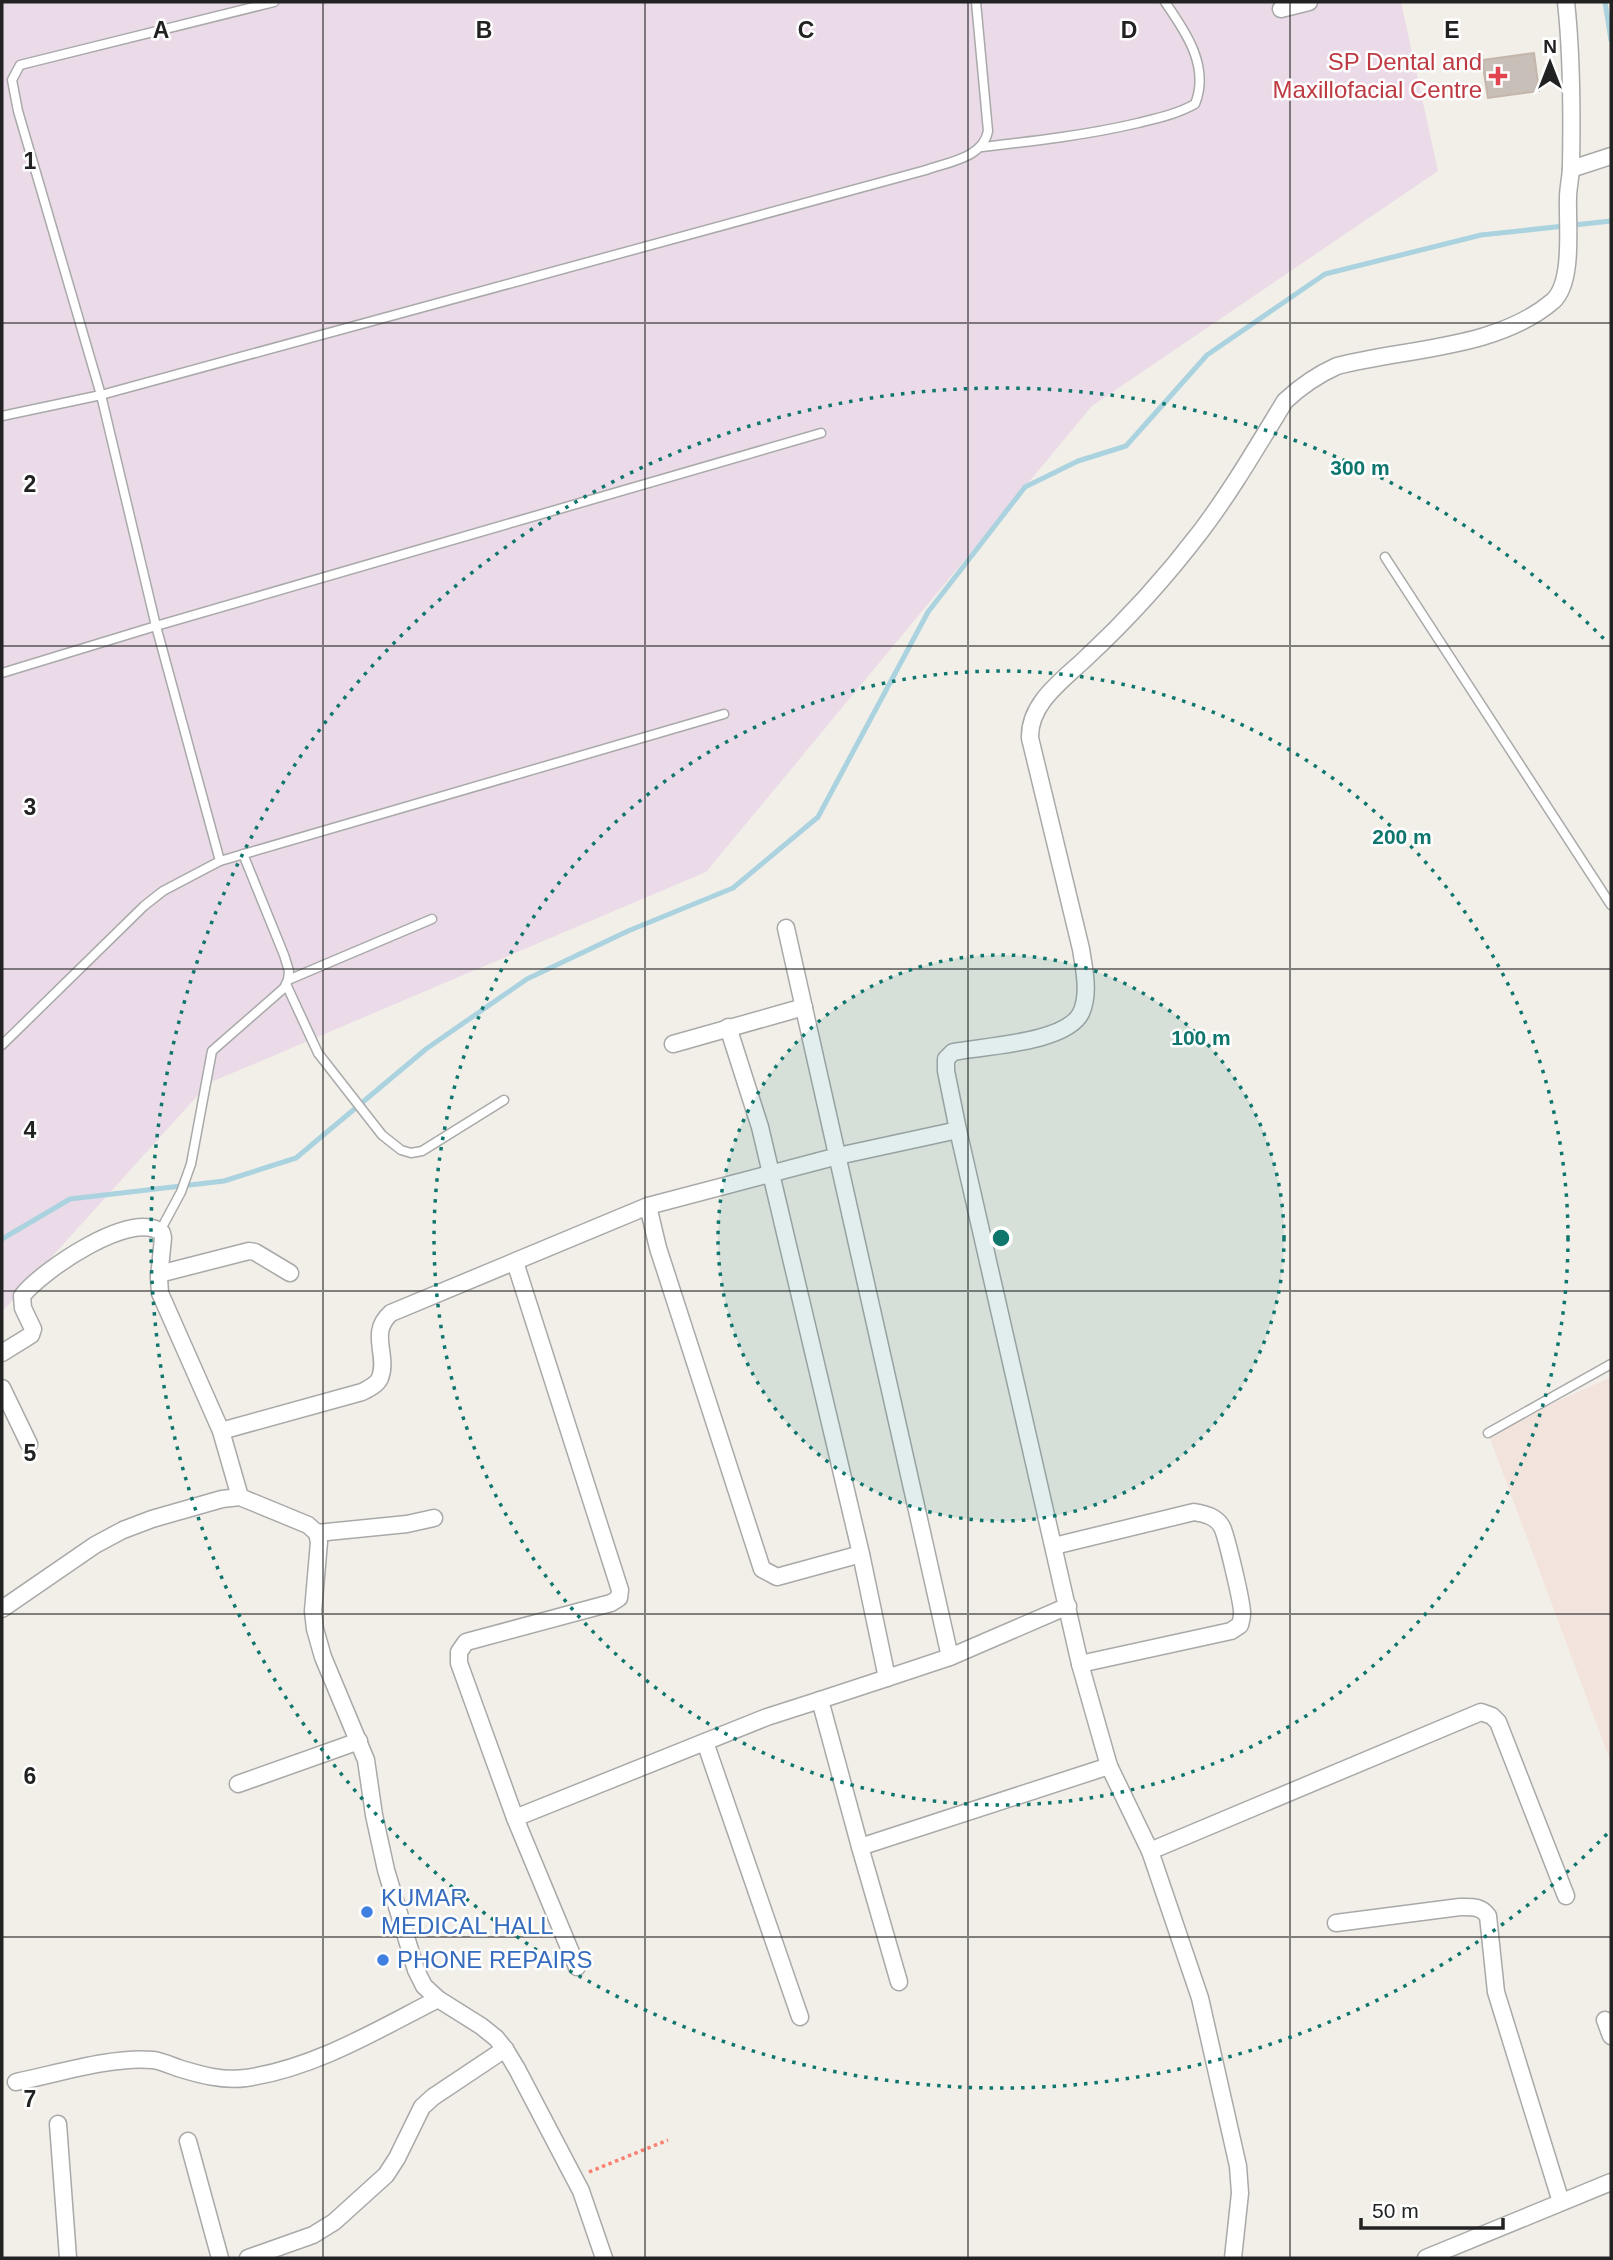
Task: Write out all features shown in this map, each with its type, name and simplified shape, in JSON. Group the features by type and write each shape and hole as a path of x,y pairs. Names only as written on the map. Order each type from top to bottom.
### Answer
{"street":[{"path":"1280,9 1310,2"},
{"path":"1233,2258 1240,2193 1234,2147 1200,1998 1150,1851 1109,1766 1080,1664 958,1130 946,1059 953,1052 1052,1034 1067,1027 1080,1016 1085,1000 1081,949 1030,738 1030,725 1038,706 1159,584 1202,530 1285,401 1298,388 1318,374 1337,366 1490,334 1516,325 1555,300 1561,291 1566,268 1567,194 1571,169 1570,37 1566,2"},
{"path":"1571,169 1611,156"},
{"path":"786,928 950,1657"},
{"path":"673,1044 804,1007"},
{"path":"728,1027 761,1127 887,1678"},
{"path":"221,1431 362,1392 380,1378 382,1367 379,1330 383,1320 391,1313 648,1206 838,1156 958,1130"},
{"path":"648,1206 658,1248 762,1569 778,1577 861,1555"},
{"path":"2,1353 31,1335 33,1329 23,1308 22,1296 41,1277 79,1252 129,1227 149,1227 160,1231 163,1238 160,1293 221,1431 240,1497"},
{"path":"159,1274 249,1251 290,1273"},
{"path":"515,1262 620,1590 619,1598 611,1603 466,1642 459,1652 459,1663 515,1818 577,1967"},
{"path":"2,1388 29,1444"},
{"path":"2,1609 95,1545 123,1530 210,1502 240,1497 309,1525 317,1533 313,1611 315,1629 323,1657 366,1760 386,1870 412,1957 424,1986 438,1999 481,2026 505,2049 581,2191 604,2258"},
{"path":"1054,1546 1194,1512 1204,1514 1214,1518 1222,1528 1240,1602 1240,1625 1231,1631 1080,1664"},
{"path":"317,1533 384,1527 434,1518"},
{"path":"515,1818 767,1717 950,1657 1068,1606"},
{"path":"820,1700 900,1982"},
{"path":"1150,1851 1481,1712 1492,1716 1498,1722 1566,1896"},
{"path":"238,1784 359,1741"},
{"path":"705,1742 800,2017"},
{"path":"860,1847 1109,1766"},
{"path":"1336,1923 1460,1907 1477,1907 1484,1910 1488,1916 1496,1992 1561,2202"},
{"path":"16,2082 134,2060 154,2060 207,2077 244,2078 272,2072 335,2051 438,1999"},
{"path":"1605,2020 1611,2036"},
{"path":"248,2258 313,2235 334,2222 386,2175 422,2107 505,2049"},
{"path":"58,2124 68,2258"},
{"path":"188,2141 220,2258"},
{"path":"1426,2258 1611,2182"}],"lane":[{"path":"220,861 156,626 101,395 18,111 12,80 20,65 29,62 274,2"},
{"path":"2,416 101,395 926,170 974,153 982,146 988,131 976,2"},
{"path":"982,146 1062,138 1128,125 1167,116 1195,104 1200,83 1194,50 1183,27 1165,2"},
{"path":"2,673 821,433"},
{"path":"1385,557 1611,905"},
{"path":"2,1045 144,906 163,891 220,861 724,714"},
{"path":"243,854 284,955 289,971 287,982 318,1053 382,1135 401,1150 411,1153 422,1151 504,1100"},
{"path":"160,1231 181,1192 188,1172 212,1051 287,982 432,919"},
{"path":"1488,1433 1611,1364"}],"path":[{"path":"574,2178 668,2140"}],"shaded area":[{"path":"2,2 1401,2 1438,171 1092,406 706,872 209,1083 2,1312"},
{"path":"1611,1377 1611,1763 1488,1433"}],"building":[{"path":"1534,53 1539,91 1488,98 1482,60"}],"waterway":[{"path":"1605,2 1611,40"},
{"path":"2,1239 70,1199 224,1181 296,1158 426,1049 527,979 628,931 733,888 818,817 928,612 1025,487 1078,461 1126,446 1207,355 1325,274 1481,235 1611,221"}],"place":[{"name":"SP Dental and Maxillofacial Centre","path":"1498,76"},
{"name":"KUMAR MEDICAL HALL","path":"367,1912"},
{"name":"PHONE REPAIRS","path":"383,1960"}]}
